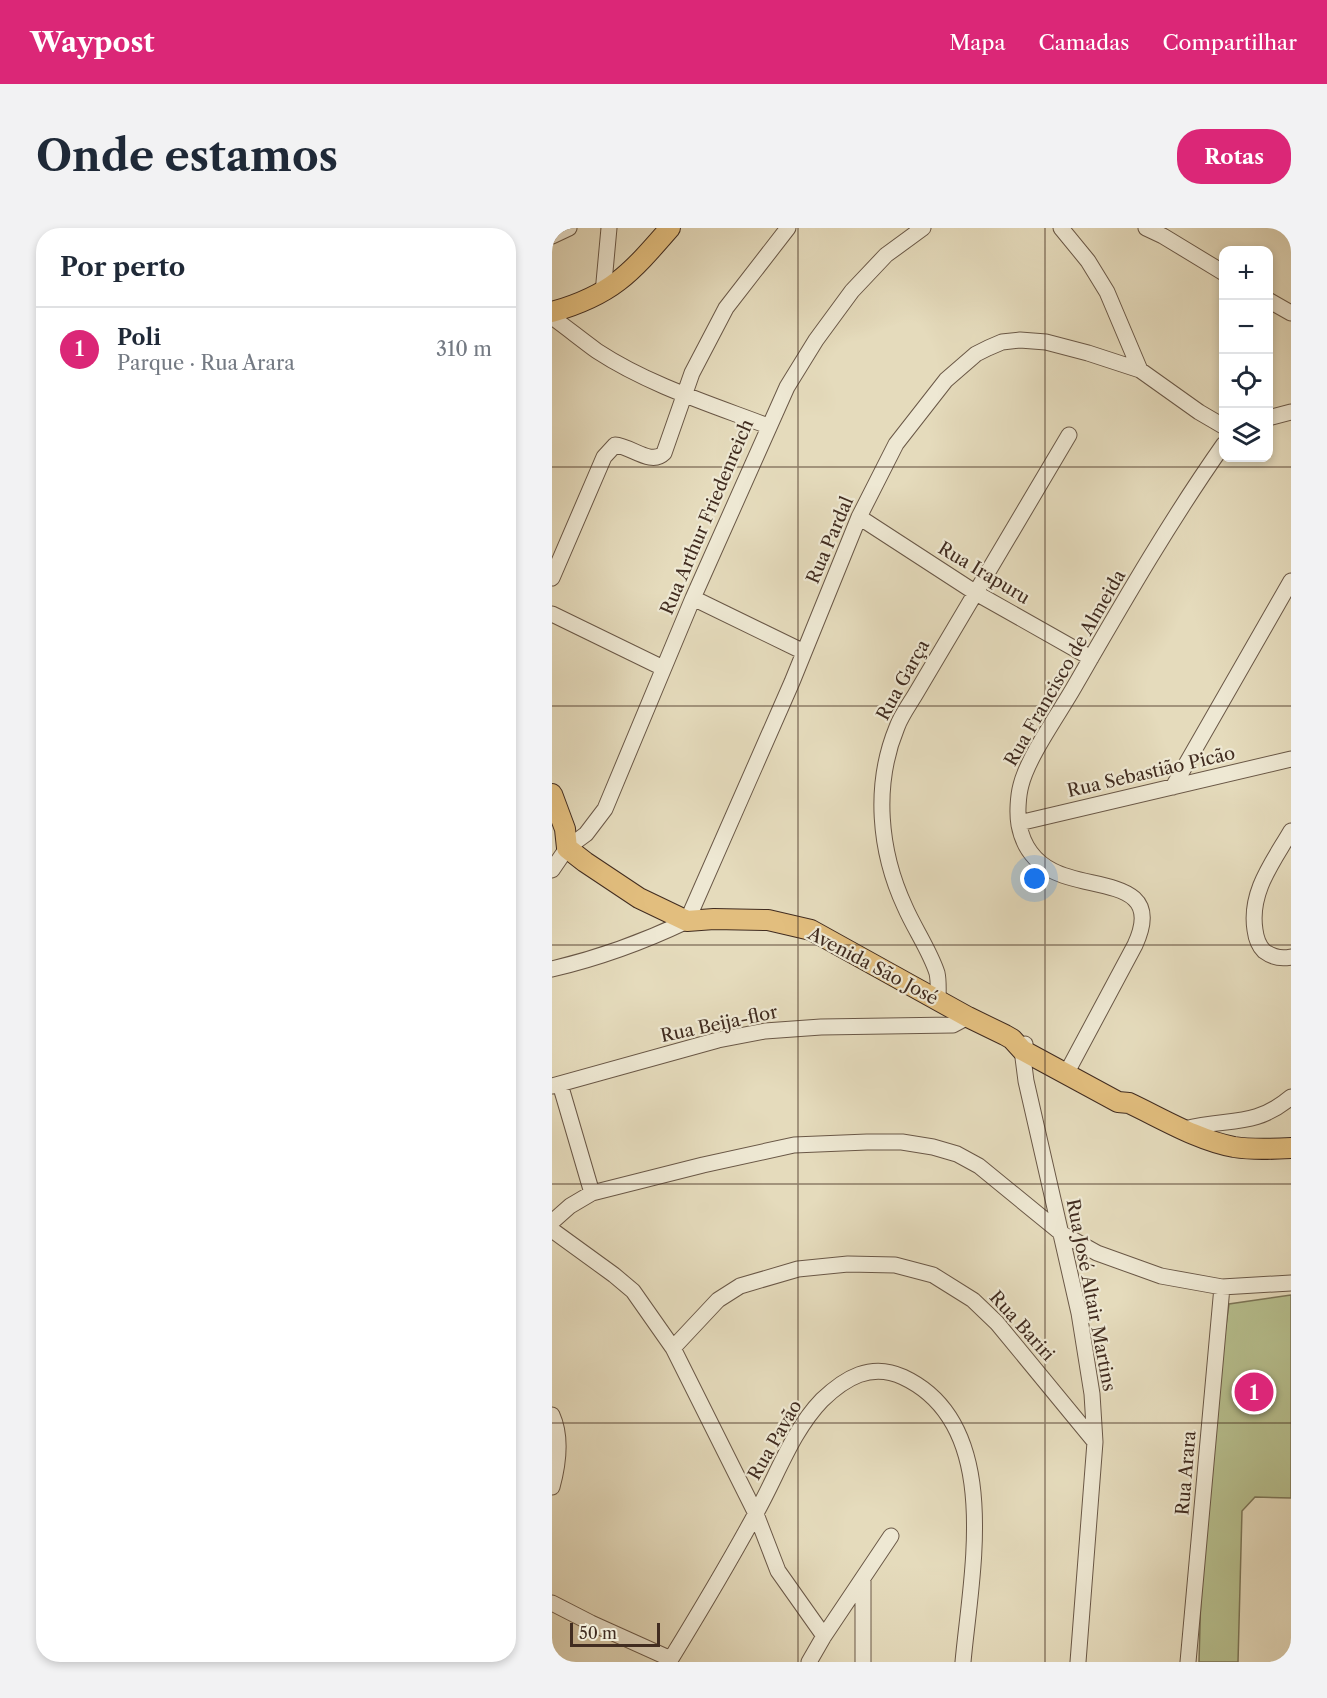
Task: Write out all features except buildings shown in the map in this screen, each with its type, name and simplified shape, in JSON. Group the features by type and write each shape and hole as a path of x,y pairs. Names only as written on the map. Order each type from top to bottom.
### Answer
{"main road":[{"path":"552,312 579,304 603,293 642,261 670,228"},
{"path":"552,794 565,829 560,842"},
{"name":"Avenida São José","path":"560,842 585,862 639,898 687,921 768,920 811,930 968,1017 1069,1069 1123,1092 1130,1103 1207,1140 1236,1147 1291,1148"}],"street":[{"path":"552,236 569,228"},
{"path":"603,293 609,228"},
{"path":"552,578 604,457 615,445 646,456 661,456 664,453 692,374 726,308 788,228"},
{"name":"Rua Arthur Friedenreich","path":"552,870 560,842 586,834 605,809 693,598 791,378 852,291 886,255 923,228"},
{"path":"1061,228 1088,261 1107,292 1140,370"},
{"path":"1146,228 1219,270"},
{"path":"1273,303 1291,314"},
{"path":"552,317 598,351 648,379 768,426"},
{"name":"Rua Pardal","path":"687,921 804,652 859,517 896,444 946,380 976,354 988,348 1002,342 1034,340 1088,353 1140,370"},
{"name":"Rua Francisco de Almeida","path":"1140,370 1199,412 1219,434"},
{"path":"1273,417 1291,412"},
{"name":"Rua Garça","path":"938,1001 937,974 895,884 886,855 882,823 882,792 886,765 897,727 1069,435"},
{"name":"Rua Francisco de Almeida","path":"1069,1069 1141,932 1142,911 1139,903 1121,889 1078,880 1054,872 1033,856 1026,846 1019,823 1021,784 1031,761 1090,658 1213,458 1219,438"},
{"name":"Rua Irapuru","path":"859,517 976,592 1090,658"},
{"path":"1173,787 1291,581"},
{"path":"693,598 804,652"},
{"path":"552,614 663,668"},
{"name":"Rua Sebastião Picão","path":"1019,823 1291,759"},
{"path":"1291,831 1265,874 1255,898 1254,910 1254,928 1259,945 1272,955 1291,957"},
{"path":"552,969 613,953 687,921"},
{"name":"Rua Beija-flor","path":"556,1085 718,1040 765,1031 821,1027 953,1025 968,1017"},
{"name":"Rua José Altair Martins","path":"1028,1048 1026,1081 1079,1313 1092,1394 1095,1442 1078,1662"},
{"path":"556,1085 592,1194"},
{"path":"1185,1130 1201,1125 1257,1118 1291,1097"},
{"path":"552,1222 570,1206 592,1194 703,1165 795,1145 902,1142 957,1154 979,1166 1061,1233 1097,1253 1161,1276 1221,1287 1291,1283"},
{"path":"552,1230 614,1275 633,1292 673,1348 756,1514 778,1571 824,1636"},
{"name":"Rua Bariri","path":"673,1348 718,1300 740,1286 798,1269 848,1264 895,1265 933,1275 973,1300 997,1323 1095,1442"},
{"name":"Rua Arara","path":"1188,1662 1221,1287"},
{"name":"Rua Pavão","path":"670,1660 756,1514 808,1417 846,1380 870,1370 884,1371 905,1378 926,1390 948,1415 963,1444 974,1493 975,1530 963,1662"},
{"path":"552,1415 557,1432 558,1451 552,1487"},
{"path":"809,1662 891,1536"},
{"path":"863,1578 863,1662"},
{"path":"552,1603 670,1660"}],"green space":[{"path":"1291,1295 1291,1498 1255,1497 1242,1511 1238,1662 1199,1662 1204,1481 1229,1304"}],"place":[{"name":"Poli","path":"1254,1392"}]}
